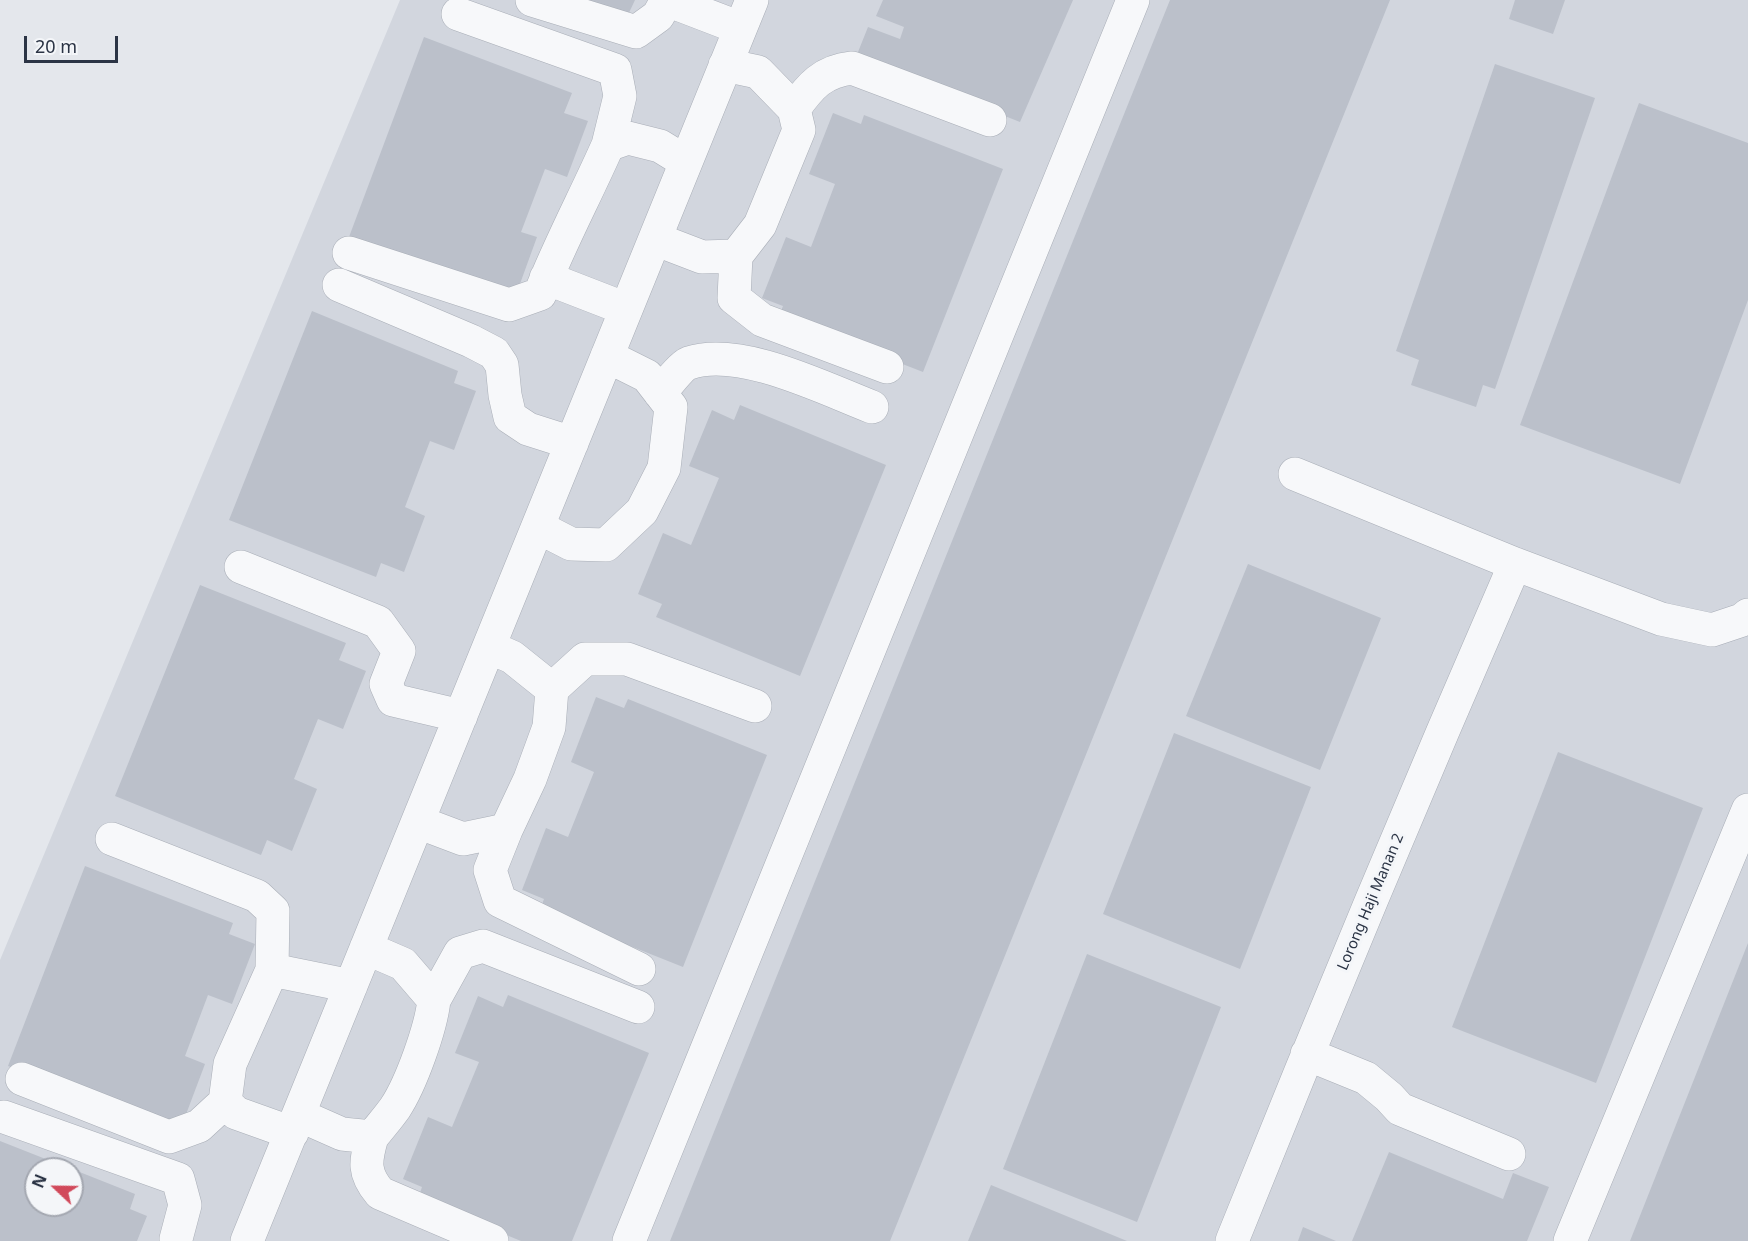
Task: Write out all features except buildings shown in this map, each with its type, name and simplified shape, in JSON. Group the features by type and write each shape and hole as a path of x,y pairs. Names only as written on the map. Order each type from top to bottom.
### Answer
{"street":[{"path":"250,1240 366,948 746,14 667,0 658,16 636,32 532,0"},
{"path":"629,1241 1133,0"},
{"path":"349,253 509,305 540,294 608,145 620,96 615,70 458,14"},
{"path":"725,65 758,72 794,109 800,130 760,225 736,256 734,298 762,320 887,368"},
{"path":"794,109 813,83 841,69 852,68 990,120"},
{"path":"608,145 628,138 660,146 686,162"},
{"path":"655,239 702,257 736,256"},
{"path":"546,279 626,309"},
{"path":"339,285 494,353 502,365 510,417 528,429 572,442"},
{"path":"538,527 571,544 606,545 642,511 664,468 671,407 647,376 607,356"},
{"path":"660,393 687,364 722,358 773,369 872,407"},
{"path":"1295,474 1515,564 1661,619 1713,630 1742,621 1748,615"},
{"name":"Lorong Haji Manan 2","path":"1232,1241 1436,745 1515,564"},
{"path":"241,567 378,622 399,651 386,684 393,700 461,716"},
{"path":"489,647 512,657 552,689"},
{"path":"639,969 500,901 490,870 530,779 549,727 552,689 585,659 627,659 755,706"},
{"path":"1570,1241 1748,810"},
{"path":"418,822 463,839 506,830"},
{"path":"22,1079 169,1137 199,1126 225,1102 230,1064 272,970 273,911 257,896 112,839"},
{"path":"492,1241 380,1193 370,1181 365,1159 372,1137 396,1107 417,1061 432,1014 434,1000 460,953 483,946 638,1007"},
{"path":"366,948 404,964 434,1000"},
{"path":"272,970 351,986"},
{"path":"1307,1054 1366,1078 1389,1096 1400,1109 1509,1154"},
{"path":"225,1102 236,1113 342,1134 372,1137"},
{"path":"4,1117 178,1179 185,1205 176,1240"}],"shaded area":[{"path":"400,0 1748,0 1748,1241 0,1241 0,960"}]}
